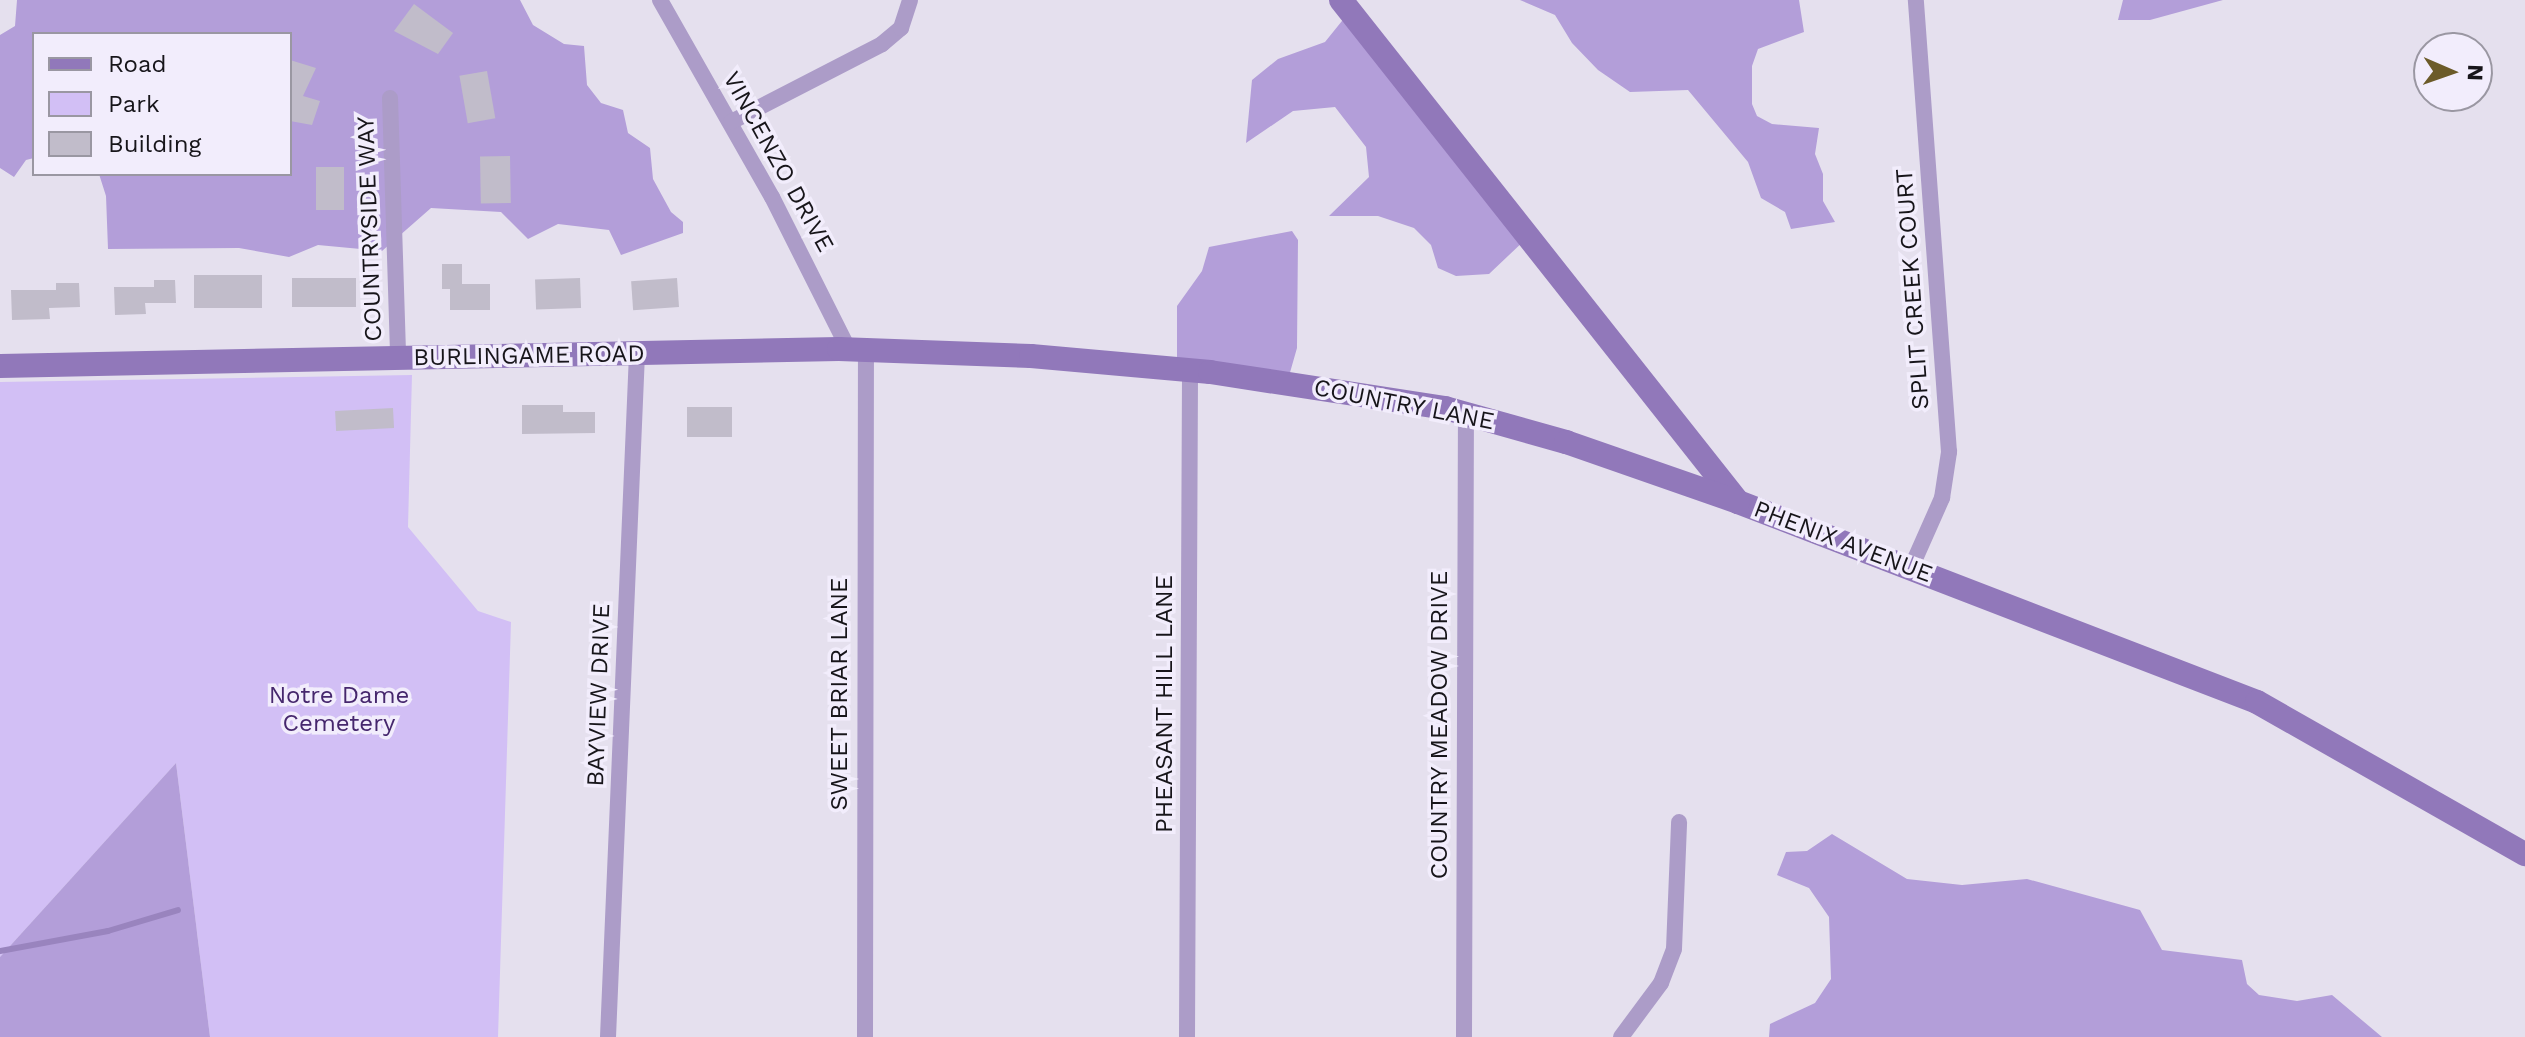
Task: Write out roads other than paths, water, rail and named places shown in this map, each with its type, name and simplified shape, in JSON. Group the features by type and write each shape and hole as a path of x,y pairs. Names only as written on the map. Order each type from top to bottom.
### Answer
{"street":[{"name":"VINCENZO DRIVE","path":"660,0 857,350"},
{"path":"731,122 882,44 901,28 910,0"},
{"name":"PHENIX AVENUE","path":"1341,0 1738,502 2257,702 2525,854"},
{"name":"SPLIT CREEK COURT","path":"1911,568 1942,498 1949,452 1916,0"},
{"name":"COUNTRYSIDE WAY","path":"390,98 398,358"},
{"name":"BURLINGAME ROAD","path":"0,366 857,350 1058,359"},
{"name":"SWEET BRIAR LANE","path":"857,350 865,1037"},
{"name":"BAYVIEW DRIVE","path":"608,1037 637,354"},
{"name":"COUNTRY LANE","path":"1058,359 1190,371 1466,413 1738,502"},
{"name":"PHEASANT HILL LANE","path":"1187,1037 1190,371"},
{"name":"COUNTRY MEADOW DRIVE","path":"1464,1037 1466,413"},
{"path":"1621,1037 1661,983 1674,949 1679,822"}],"waterway":[{"path":"0,951 108,931 178,910"}],"park label":[{"name":"Notre Dame Cemetery","path":"339,710"}]}
